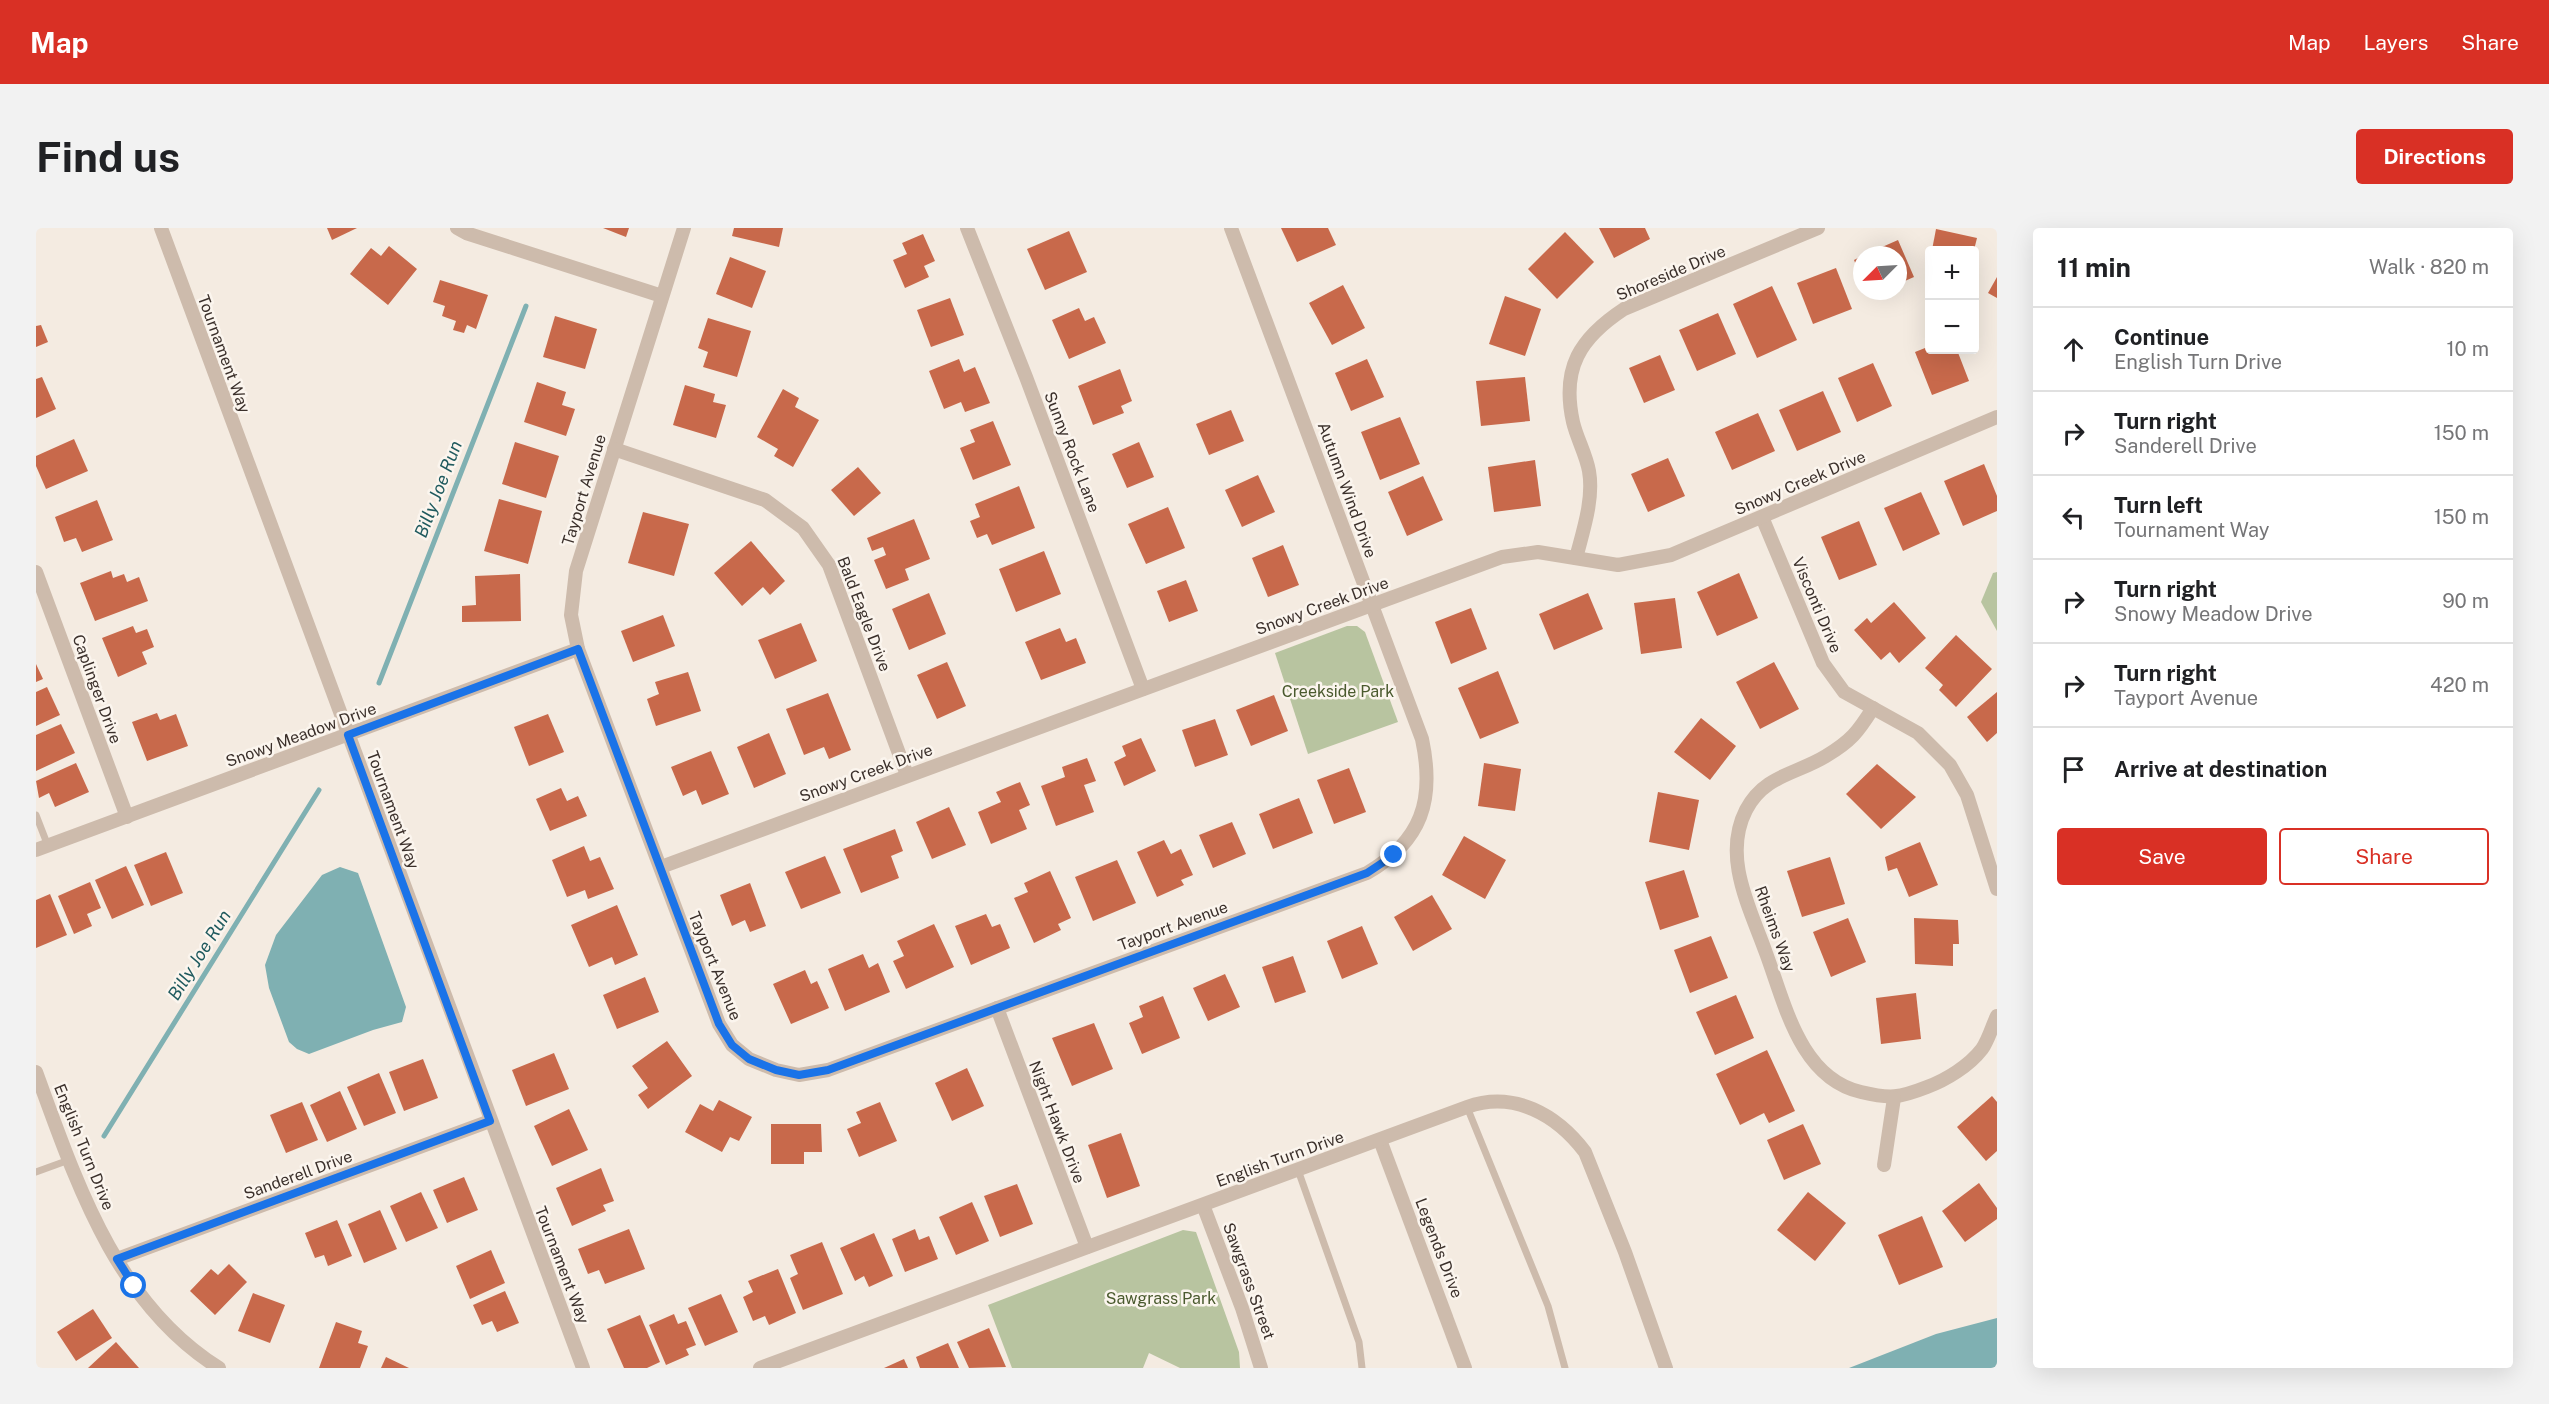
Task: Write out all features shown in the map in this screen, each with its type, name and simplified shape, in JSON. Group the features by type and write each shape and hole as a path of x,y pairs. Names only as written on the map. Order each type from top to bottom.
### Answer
{"street":[{"name":"Tournament Way","path":"160,228 490,1121 584,1368"},
{"path":"457,228 466,233 662,296"},
{"name":"Tayport Avenue","path":"684,228 576,571 571,615 578,649 719,1024 732,1045 749,1059 776,1070 799,1075 828,1070 1367,873 1381,865 1404,845 1416,827 1426,800"},
{"name":"Sunny Rock Lane","path":"967,228 1026,377 1143,689"},
{"name":"Autumn Wind Drive","path":"1231,228 1422,739 1427,760 1426,800"},
{"name":"Shoreside Drive","path":"1576,558 1588,506 1589,471 1573,424 1570,384 1574,364 1582,346 1600,325 1624,309 1818,228"},
{"name":"Snowy Creek Drive","path":"661,867 1502,557 1538,552 1618,565 1671,555 1997,417"},
{"name":"Bald Eagle Drive","path":"614,449 765,500 803,528 829,564 907,775"},
{"name":"Visconti Drive","path":"1762,517 1823,663 1844,692 1917,733 1950,765 1967,795 1997,889"},
{"name":"Caplinger Drive","path":"36,572 126,817"},
{"name":"Snowy Meadow Drive","path":"42,848 578,649"},
{"name":"Rheims Way","path":"1873,708 1855,735 1832,752 1764,786 1746,810 1736,842 1739,878 1797,1035 1807,1052 1819,1067 1849,1089 1894,1098"},
{"name":"Night Hawk Drive","path":"997,1008 1087,1248"},
{"path":"1884,1165 1894,1098 1937,1083 1967,1063 1982,1049 1997,1016"},
{"name":"English Turn Drive","path":"36,1072 89,1209 117,1259 134,1286 171,1330 219,1368"},
{"name":"English Turn Drive","path":"760,1368 1467,1107 1491,1103 1527,1107 1544,1113 1580,1145 1594,1170 1666,1368"},
{"name":"Sanderell Drive","path":"117,1259 490,1121"},
{"name":"Legends Drive","path":"1380,1140 1465,1368"},
{"name":"Sawgrass Street","path":"1203,1205 1252,1336 1261,1368"}],"lane":[{"path":"36,815 42,848"},
{"path":"1467,1107 1548,1306 1565,1368"},
{"path":"36,1172 69,1160"},
{"path":"1298,1170 1359,1342 1362,1368"}],"green space":[{"path":"1997,572 1997,631 1981,602 1993,573"},
{"name":"Creekside Park","path":"1347,626 1357,626 1365,632 1398,722 1308,754 1275,653"},
{"name":"Sawgrass Park","path":"1183,1230 1196,1232 1239,1352 1240,1368 1180,1368 1149,1353 1143,1368 1012,1368 988,1305"}],"water":[{"path":"340,867 358,873 406,1007 402,1022 373,1030 309,1054 297,1049 289,1042 269,988 265,965 276,935 322,875"},
{"path":"1997,1318 1997,1368 1849,1368 1936,1334"}],"building":[{"path":"327,228 357,228 332,240"},
{"path":"603,228 629,228 626,237"},
{"path":"734,228 783,228 779,247 732,236"},
{"path":"1281,228 1328,228 1336,245 1297,262"},
{"path":"1599,228 1645,228 1650,239 1614,258"},
{"path":"1936,229 1977,238 1975,246 1933,246"},
{"path":"1069,231 1087,272 1045,290 1027,249"},
{"path":"1565,232 1594,262 1557,299 1528,269"},
{"path":"923,234 935,261 924,266 929,277 905,288 893,260 907,254 902,243"},
{"path":"1898,240 1901,246 1884,246"},
{"path":"389,246 417,269 388,305 350,274 371,248 381,256"},
{"path":"730,257 766,271 752,308 716,294"},
{"path":"1907,261 1914,277 1907,280"},
{"path":"1836,268 1852,309 1813,324 1797,283"},
{"path":"1997,277 1997,298 1988,293"},
{"path":"440,280 488,295 476,329 467,325 464,333 453,330 456,321 442,316 445,306 433,302"},
{"path":"1343,285 1365,328 1332,345 1309,303"},
{"path":"1772,286 1797,340 1757,358 1733,304"},
{"path":"1505,296 1541,309 1525,356 1489,344"},
{"path":"950,298 964,335 931,347 917,310"},
{"path":"1079,308 1085,321 1094,317 1106,343 1069,359 1052,320"},
{"path":"1718,313 1736,354 1697,371 1679,330"},
{"path":"555,316 597,329 585,369 543,357"},
{"path":"708,318 751,331 737,377 703,367 708,352 698,348"},
{"path":"41,325 48,342 36,347 36,326"},
{"path":"1925,348 1925,354 1959,354 1969,381 1932,395 1915,352"},
{"path":"1660,355 1675,390 1644,403 1629,368"},
{"path":"959,359 964,372 975,367 990,403 965,412 961,402 944,409 929,371"},
{"path":"1367,359 1384,397 1351,411 1335,373"},
{"path":"1873,363 1892,406 1857,422 1838,378"},
{"path":"1120,369 1132,401 1121,406 1124,413 1093,425 1078,386"},
{"path":"42,377 56,409 36,418 36,379"},
{"path":"1525,377 1530,421 1481,426 1476,381"},
{"path":"537,382 566,392 562,405 575,409 566,436 524,422"},
{"path":"685,385 715,394 713,402 726,405 716,438 673,425"},
{"path":"783,389 799,398 795,407 819,420 793,467 774,456 778,449 757,437"},
{"path":"1823,391 1841,432 1797,451 1779,410"},
{"path":"1231,410 1244,441 1209,455 1196,424"},
{"path":"1758,413 1775,451 1732,470 1715,432"},
{"path":"1400,417 1420,464 1380,480 1361,432"},
{"path":"993,421 1011,465 973,480 960,448 975,442 970,430"},
{"path":"74,439 88,471 46,489 36,466 36,456"},
{"path":"515,442 559,456 546,498 502,484"},
{"path":"1139,442 1154,477 1127,488 1112,454"},
{"path":"1668,458 1685,496 1648,512 1631,474"},
{"path":"1535,460 1541,506 1494,512 1488,467"},
{"path":"1984,464 1997,496 1997,511 1963,526 1944,481"},
{"path":"858,467 881,493 854,516 831,490"},
{"path":"1258,475 1275,512 1242,527 1225,490"},
{"path":"1423,476 1443,520 1407,536 1388,492"},
{"path":"1019,486 1035,528 992,545 987,534 977,538 970,521 980,517 975,504"},
{"path":"1921,492 1940,534 1903,551 1884,508"},
{"path":"499,499 542,511 528,564 484,551"},
{"path":"97,500 113,540 82,552 76,538 64,542 55,517"},
{"path":"1168,507 1185,548 1146,564 1128,524"},
{"path":"643,512 689,524 674,576 628,563"},
{"path":"914,519 930,559 905,569 909,580 886,589 874,560 886,555 883,547 872,551 867,538"},
{"path":"1859,521 1877,565 1839,580 1821,537"},
{"path":"751,541 785,581 770,595 763,587 742,606 714,573"},
{"path":"1283,545 1299,585 1268,597 1252,558"},
{"path":"1044,551 1061,594 1016,612 999,569"},
{"path":"111,571 113,578 124,574 127,582 139,577 148,601 95,621 80,583"},
{"path":"1739,573 1758,618 1717,636 1697,592"},
{"path":"520,574 521,621 462,622 462,606 476,605 475,576"},
{"path":"1186,580 1198,611 1169,622 1157,591"},
{"path":"929,593 946,634 909,650 892,609"},
{"path":"1588,593 1603,629 1554,650 1539,614"},
{"path":"1675,598 1682,648 1641,654 1634,603"},
{"path":"1894,602 1926,638 1899,663 1890,652 1881,660 1854,630 1867,618 1871,623"},
{"path":"1471,608 1487,649 1451,664 1435,622"},
{"path":"663,615 675,646 633,662 621,631"},
{"path":"801,623 817,661 775,679 758,640"},
{"path":"133,626 136,633 147,629 154,647 142,652 147,664 118,677 102,638"},
{"path":"1060,628 1066,642 1076,638 1086,663 1041,680 1025,642"},
{"path":"1956,635 1992,669 1956,707 1939,690 1943,685 1925,668"},
{"path":"947,662 966,706 937,719 917,675"},
{"path":"1774,662 1799,709 1760,729 1736,682"},
{"path":"36,664 43,679 36,682"},
{"path":"1498,671 1519,723 1480,739 1458,688"},
{"path":"688,672 701,711 656,726 647,699 659,694 655,682"},
{"path":"47,687 60,715 36,726 36,692"},
{"path":"1997,692 1997,733 1987,742 1967,717"},
{"path":"828,693 851,750 829,759 824,747 804,755 786,709"},
{"path":"1274,695 1288,731 1251,746 1236,710"},
{"path":"157,713 160,720 176,714 188,746 147,761 132,722"},
{"path":"548,714 564,752 529,766 514,727"},
{"path":"1701,718 1736,746 1710,780 1674,752"},
{"path":"1215,719 1228,755 1195,767 1182,730"},
{"path":"61,724 75,753 36,771 36,735"},
{"path":"769,733 786,774 754,788 737,747"},
{"path":"1141,738 1156,771 1124,786 1114,762 1126,756 1122,746"},
{"path":"711,751 729,794 702,805 696,790 683,796 671,767"},
{"path":"1087,758 1096,781 1084,785 1094,812 1056,826 1041,786 1065,777 1062,767"},
{"path":"76,763 89,792 55,807 49,793 39,798 36,781"},
{"path":"1484,763 1521,769 1515,811 1478,806"},
{"path":"1877,764 1916,797 1881,829 1846,794"},
{"path":"1349,768 1366,812 1334,824 1317,780"},
{"path":"1020,782 1030,805 1019,810 1027,829 991,844 978,812 1001,802 996,792"},
{"path":"561,788 567,801 578,796 587,816 550,831 536,799"},
{"path":"1658,792 1699,800 1689,850 1649,842"},
{"path":"1299,798 1313,833 1273,849 1259,814"},
{"path":"949,807 966,845 932,859 916,822"},
{"path":"1232,822 1246,854 1213,868 1199,835"},
{"path":"895,829 903,851 891,856 899,878 861,893 843,849"},
{"path":"1464,836 1506,860 1485,899 1442,875"},
{"path":"1164,840 1171,854 1181,849 1193,875 1181,880 1184,885 1157,897 1137,852"},
{"path":"1920,842 1938,885 1909,897 1897,868 1888,871 1885,857"},
{"path":"584,846 590,861 600,857 614,889 588,899 585,890 567,897 552,860"},
{"path":"166,852 183,893 151,906 134,865"},
{"path":"825,856 841,893 801,909 785,872"},
{"path":"1830,857 1845,904 1802,917 1787,871"},
{"path":"1117,860 1136,903 1093,921 1075,877"},
{"path":"126,866 144,905 112,919 95,880"},
{"path":"1684,870 1699,917 1660,930 1645,882"},
{"path":"1050,871 1071,918 1058,924 1061,930 1034,943 1014,898 1028,892 1024,883"},
{"path":"90,882 101,908 87,914 92,926 74,934 58,896"},
{"path":"750,883 766,926 750,932 745,920 732,926 720,895"},
{"path":"50,894 67,935 36,948 36,900"},
{"path":"1432,895 1452,929 1413,951 1394,917"},
{"path":"617,905 638,955 615,965 612,957 589,967 571,925"},
{"path":"986,914 992,927 1000,924 1010,948 971,965 955,926"},
{"path":"1848,918 1866,962 1831,977 1813,932"},
{"path":"1914,918 1958,920 1959,944 1953,944 1953,966 1915,964"},
{"path":"934,924 954,967 906,989 893,961 904,956 897,941"},
{"path":"1362,926 1378,964 1342,979 1327,941"},
{"path":"1711,936 1728,978 1690,993 1674,950"},
{"path":"863,954 869,968 878,963 890,992 845,1011 828,969"},
{"path":"1293,956 1306,992 1275,1003 1262,967"},
{"path":"805,970 811,984 817,981 829,1008 791,1024 773,984"},
{"path":"1225,974 1240,1007 1208,1021 1193,988"},
{"path":"645,977 659,1012 617,1029 603,995"},
{"path":"1916,993 1921,1039 1881,1044 1876,998"},
{"path":"1736,995 1754,1038 1715,1055 1696,1012"},
{"path":"1163,996 1180,1038 1142,1054 1129,1023 1143,1017 1139,1006"},
{"path":"1094,1023 1113,1069 1072,1086 1052,1038"},
{"path":"667,1041 692,1076 648,1109 638,1095 648,1088 632,1066"},
{"path":"1767,1050 1795,1111 1769,1123 1764,1113 1740,1125 1716,1074"},
{"path":"554,1053 569,1089 526,1106 512,1070"},
{"path":"423,1059 438,1098 404,1111 389,1072"},
{"path":"967,1068 984,1106 952,1121 935,1083"},
{"path":"379,1073 396,1113 364,1126 347,1087"},
{"path":"340,1091 357,1129 327,1142 310,1105"},
{"path":"1992,1096 1997,1102 1997,1151 1986,1161 1957,1127"},
{"path":"719,1100 752,1117 739,1141 730,1137 722,1152 685,1132 700,1104 713,1111"},
{"path":"302,1102 318,1140 286,1153 270,1115"},
{"path":"880,1102 897,1141 859,1157 847,1129 861,1123 856,1112"},
{"path":"569,1109 588,1150 552,1166 534,1126"},
{"path":"771,1124 821,1124 822,1152 804,1152 804,1164 771,1164"},
{"path":"1803,1124 1821,1164 1784,1180 1767,1140"},
{"path":"1121,1133 1140,1186 1107,1198 1088,1145"},
{"path":"601,1168 614,1201 603,1205 606,1211 572,1226 556,1188"},
{"path":"464,1177 478,1210 447,1223 433,1190"},
{"path":"1979,1183 1997,1208 1997,1219 1965,1242 1942,1211"},
{"path":"1017,1184 1033,1224 1000,1237 984,1196"},
{"path":"421,1192 438,1228 406,1242 390,1206"},
{"path":"1808,1192 1846,1223 1815,1261 1777,1230"},
{"path":"972,1202 989,1241 956,1255 939,1217"},
{"path":"380,1210 397,1249 364,1263 348,1224"},
{"path":"1922,1216 1943,1267 1899,1285 1878,1235"},
{"path":"337,1220 352,1256 328,1266 324,1255 315,1258 305,1233"},
{"path":"629,1229 645,1269 605,1284 599,1270 588,1274 578,1249"},
{"path":"915,1229 919,1240 929,1236 938,1259 905,1272 892,1239"},
{"path":"874,1233 893,1276 869,1287 864,1276 855,1281 840,1248"},
{"path":"822,1242 843,1294 803,1310 790,1278 798,1274 790,1255"},
{"path":"491,1250 505,1283 470,1299 456,1266"},
{"path":"229,1264 247,1282 215,1315 190,1291 211,1269 218,1275"},
{"path":"778,1269 796,1313 769,1325 765,1316 753,1321 743,1297 753,1292 748,1281"},
{"path":"505,1291 519,1323 497,1332 492,1321 482,1325 473,1305"},
{"path":"253,1293 285,1305 270,1343 238,1331"},
{"path":"721,1294 738,1332 705,1346 688,1308"},
{"path":"93,1309 112,1338 76,1361 57,1332"},
{"path":"674,1314 678,1324 686,1321 696,1345 686,1349 689,1355 666,1365 649,1325"},
{"path":"640,1315 660,1362 647,1368 624,1368 607,1329"},
{"path":"336,1322 362,1331 358,1343 368,1346 360,1368 319,1368"},
{"path":"989,1328 1006,1367 969,1368 957,1342"},
{"path":"116,1342 139,1368 88,1368"},
{"path":"948,1343 959,1368 920,1368 916,1357"},
{"path":"386,1357 409,1368 381,1368"},
{"path":"904,1359 908,1368 884,1368"}],"waterway":[{"name":"Billy Joe Run","path":"379,683 526,306"},
{"name":"Billy Joe Run","path":"104,1136 319,790"}],"route":[{"path":"134,1286 117,1259 490,1121 348,735 578,649 719,1024 732,1045 749,1059 776,1070 799,1075 828,1070 1367,873 1394,855"}]}
